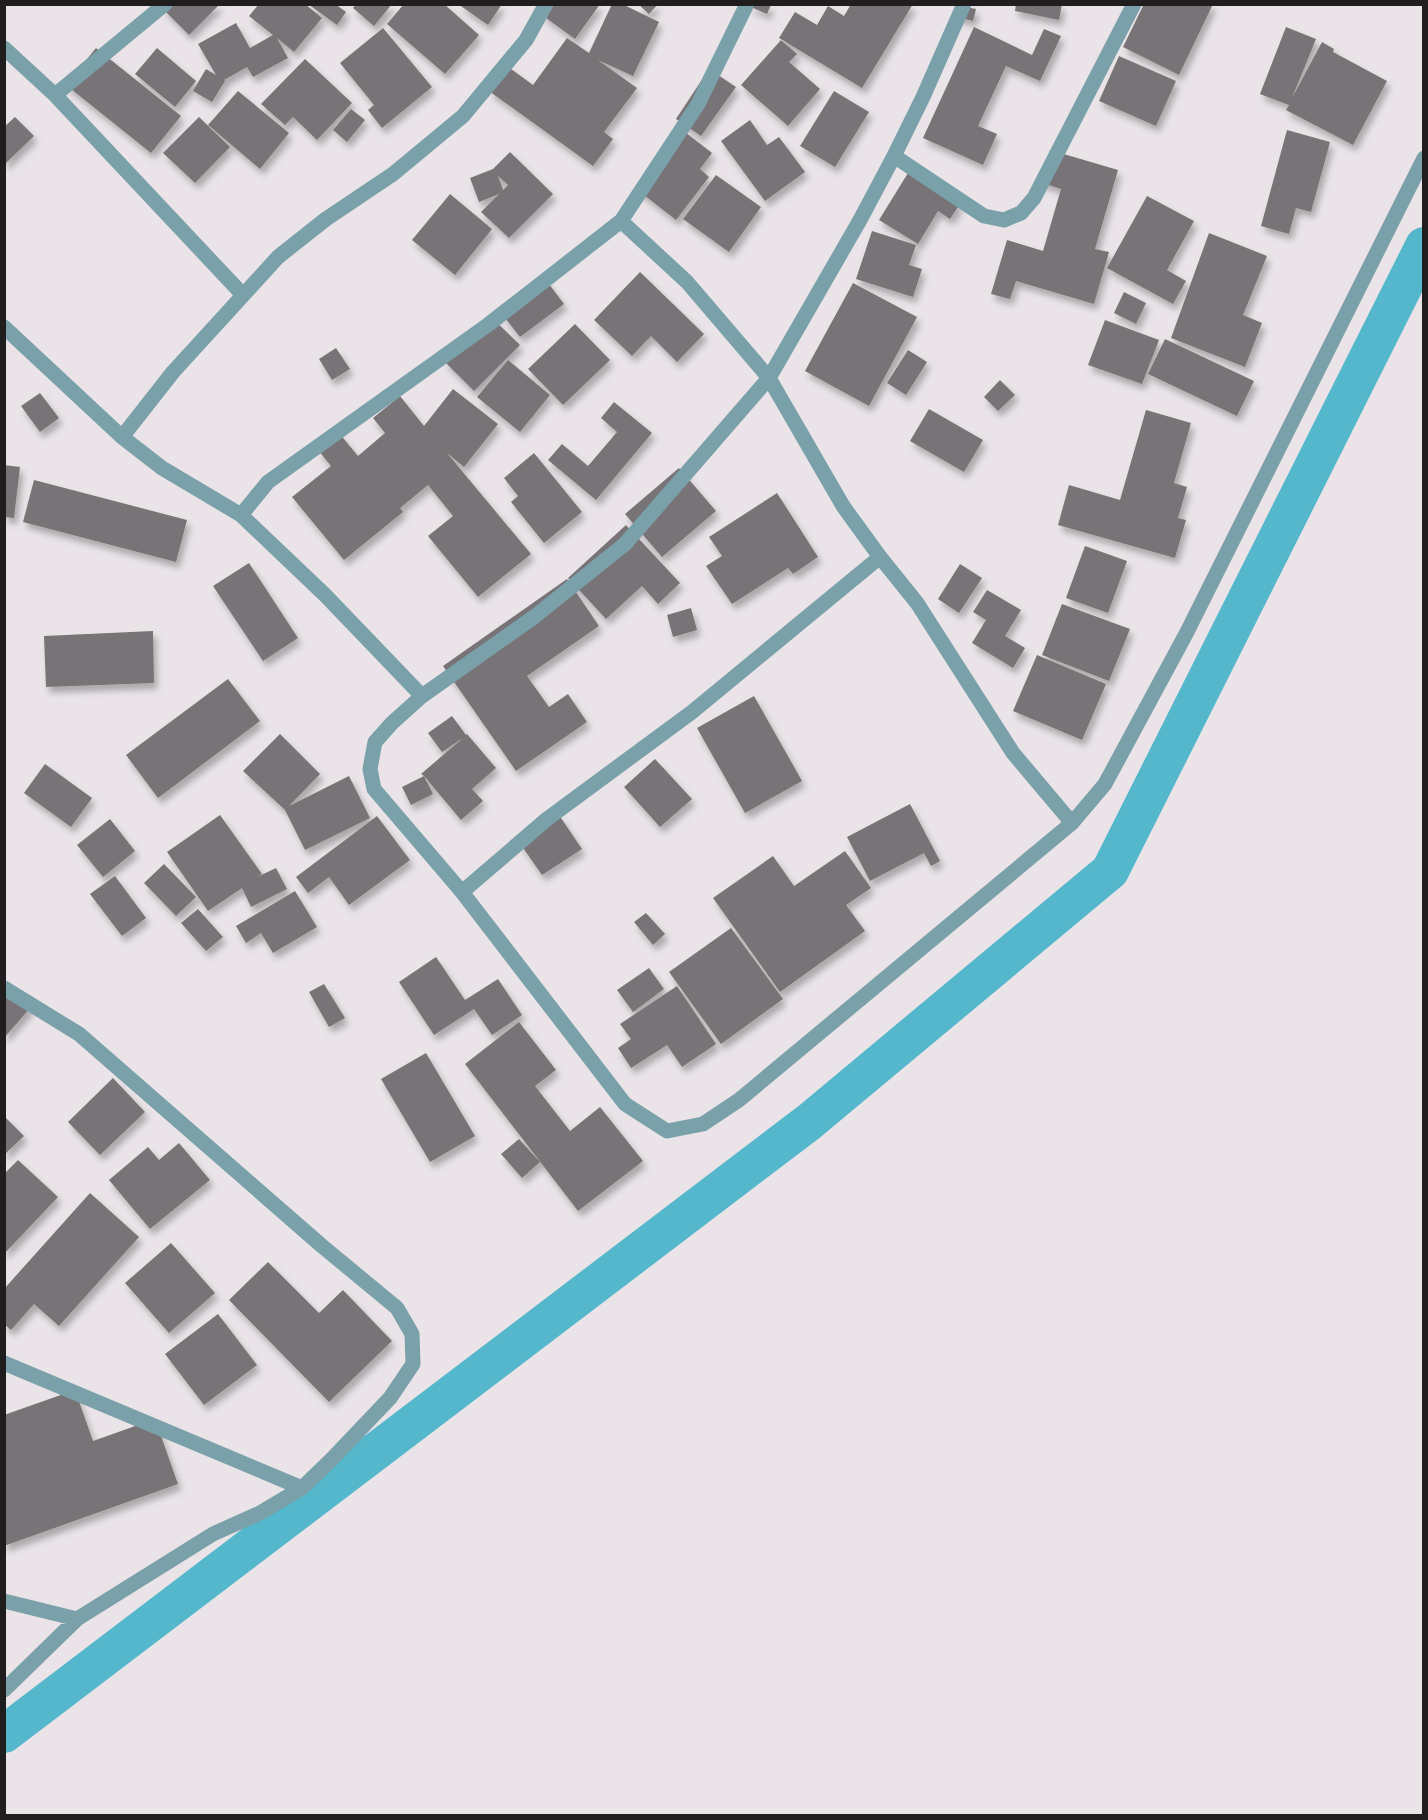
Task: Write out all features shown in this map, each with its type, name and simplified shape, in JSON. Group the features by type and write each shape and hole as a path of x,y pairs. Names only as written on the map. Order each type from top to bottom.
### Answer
{"street":[{"path":"55,95 165,4"},
{"path":"122,437 174,372 278,258 326,219 393,174 463,116 526,40 546,4"},
{"path":"241,515 268,482 489,324 621,221 698,104 747,4"},
{"path":"964,4 894,156 769,378 625,544 534,617 422,696 375,742 370,769 374,789 462,892 625,1104 667,1131 703,1124 739,1100 1072,823 1105,784 1187,632 1424,158"},
{"path":"894,156 984,216 1004,220 1021,213 1034,198 1134,4"},
{"path":"4,48 55,95 243,295"},
{"path":"621,221 687,282 769,378 843,506 917,603 1013,753 1072,823"},
{"path":"4,327 122,437 162,468 241,515 325,595 422,696"},
{"path":"462,892 548,819 692,712 880,557"},
{"path":"4,1690 77,1619 213,1534 260,1513 302,1488 390,1398 413,1364 412,1334 397,1308 322,1246 79,1034 6,991"},
{"path":"4,1363 302,1488"},
{"path":"4,1601 77,1619"}],"building":[{"path":"168,4 220,4 189,35 163,9"},
{"path":"259,4 305,4 322,18 294,52 277,38 288,58 253,77 247,67 224,80 212,102 193,91 206,69 216,75 198,44 236,23 250,48 273,35 249,16"},
{"path":"308,4 335,4 346,12 337,25"},
{"path":"356,4 392,4 374,26 353,8"},
{"path":"404,4 444,4 479,35 445,74 387,24"},
{"path":"458,4 502,4 488,25"},
{"path":"550,4 600,4 575,39 542,15"},
{"path":"612,4 622,4 659,22 633,76 598,60 637,88 604,132 613,139 593,166 489,91 507,66 533,85 567,38 589,53"},
{"path":"638,4 658,4 649,14"},
{"path":"851,4 913,4 862,88 779,38 795,12 817,25 828,6 844,16"},
{"path":"1016,4 1062,4 1059,20 1015,11"},
{"path":"1144,4 1213,4 1179,75 1123,47"},
{"path":"746,5 771,5 767,14"},
{"path":"956,5 976,9 973,21 954,16"},
{"path":"974,27 1032,55 1044,29 1061,36 1040,81 1006,66 978,126 997,134 983,165 923,138"},
{"path":"1286,27 1316,39 1292,98 1322,42 1334,49 1333,52 1387,81 1353,145 1286,110 1289,105 1260,94"},
{"path":"383,28 432,87 382,128 368,110 374,105 340,63"},
{"path":"781,40 797,54 789,62 820,89 788,126 741,85"},
{"path":"96,48 181,116 151,153 66,85"},
{"path":"157,48 196,81 175,107 135,74"},
{"path":"1119,56 1176,81 1156,126 1099,101"},
{"path":"305,59 352,103 317,140 293,117 285,125 261,104"},
{"path":"709,69 736,87 701,136 676,119"},
{"path":"238,91 289,133 260,169 208,125"},
{"path":"834,91 869,112 835,167 800,146"},
{"path":"351,109 365,120 347,142 333,130"},
{"path":"15,117 34,136 4,165 4,127"},
{"path":"199,117 230,147 195,183 163,153"},
{"path":"750,120 767,145 779,137 805,172 765,201 721,141"},
{"path":"681,129 712,153 700,169 709,177 676,220 635,188"},
{"path":"1287,130 1330,142 1311,212 1296,208 1289,234 1261,226"},
{"path":"1050,150 1118,170 1095,249 1109,252 1094,304 1016,281 1010,299 991,294 1007,240 1043,251 1061,189 1040,182"},
{"path":"510,152 553,194 509,238 481,212 499,194 479,202 470,178 493,169","holes":["498,176 508,185 503,190"]},
{"path":"908,173 960,204 950,219 938,211 918,244 879,220"},
{"path":"716,175 761,207 729,252 683,219"},
{"path":"450,194 492,229 455,275 412,240"},
{"path":"1147,196 1194,221 1167,270 1186,281 1173,304 1107,268"},
{"path":"872,231 916,245 909,265 922,269 913,297 856,279"},
{"path":"1209,233 1267,256 1243,315 1262,323 1245,367 1171,338"},
{"path":"640,272 704,334 677,362 651,336 632,356 594,320"},
{"path":"546,280 564,304 520,337 502,314"},
{"path":"853,283 917,317 869,406 805,371"},
{"path":"1124,292 1146,303 1136,324 1114,313"},
{"path":"489,315 520,345 474,391 444,361"},
{"path":"1105,320 1159,340 1142,384 1088,365"},
{"path":"575,324 610,360 563,405 528,369"},
{"path":"1165,339 1254,381 1237,416 1148,374"},
{"path":"336,348 350,369 332,380 319,359"},
{"path":"908,350 927,362 906,395 887,383"},
{"path":"508,360 550,395 520,432 477,397"},
{"path":"1000,380 1015,395 998,411 984,397"},
{"path":"453,389 498,424 464,467 447,453 531,554 478,597 428,536 453,516 428,485 400,508 403,512 344,560 292,497 331,466 318,450 339,433 358,456 385,433 373,418 400,396 424,426"},
{"path":"40,393 59,418 40,432 21,406"},
{"path":"614,402 652,433 596,500 548,460 562,444 588,466 617,432 601,418"},
{"path":"929,409 983,440 964,472 910,441"},
{"path":"1146,410 1191,423 1174,483 1187,487 1178,518 1186,520 1175,558 1058,525 1069,485 1120,500"},
{"path":"534,453 582,512 544,543 511,502 518,496 504,478"},
{"path":"4,465 20,467 14,518 4,517"},
{"path":"679,468 716,511 662,557 625,514"},
{"path":"34,480 187,520 176,562 23,522"},
{"path":"777,493 818,557 793,574 788,568 732,604 706,566 722,556 709,537"},
{"path":"626,525 680,583 658,604 642,586 606,619 568,578"},
{"path":"1085,546 1127,561 1108,613 1066,598"},
{"path":"249,563 298,638 263,661 213,586"},
{"path":"960,564 982,578 959,613 938,599"},
{"path":"567,579 599,626 527,676 549,707 568,694 587,722 516,771 443,666"},
{"path":"987,590 1021,610 1005,636 1025,648 1013,668 972,643 986,620 973,612"},
{"path":"1062,604 1130,629 1109,681 1042,655"},
{"path":"691,608 697,630 673,637 667,615"},
{"path":"153,631 154,683 46,687 44,636"},
{"path":"1037,655 1106,684 1082,740 1013,711"},
{"path":"228,679 260,721 158,798 126,755"},
{"path":"754,696 802,781 745,813 697,728"},
{"path":"452,716 496,768 472,789 483,801 461,820 421,774 463,738 442,752 428,733"},
{"path":"280,734 320,774 289,806 349,776 370,818 305,850 285,810 243,771"},
{"path":"655,759 692,799 660,827 624,787"},
{"path":"45,764 92,798 71,827 24,793"},
{"path":"424,776 433,794 411,805 402,787"},
{"path":"910,804 940,861 931,866 924,853 870,881 847,837"},
{"path":"220,815 262,874 257,877 276,868 287,889 251,907 242,888 208,911 167,852"},
{"path":"559,815 582,849 542,875 519,842"},
{"path":"377,816 410,860 349,905 329,877 308,893 296,877"},
{"path":"110,819 135,851 103,877 77,845"},
{"path":"845,851 871,888 846,905 865,931 780,992 713,898 773,856 794,886"},
{"path":"164,864 196,897 176,916 144,883"},
{"path":"115,876 146,918 122,936 90,894"},
{"path":"295,891 317,927 273,953 261,933 246,943 236,926"},
{"path":"198,909 223,937 206,951 181,923"},
{"path":"646,913 665,934 653,945 634,922"},
{"path":"731,928 783,999 721,1044 669,972"},
{"path":"436,957 465,1000 498,979 522,1015 492,1035 474,1009 434,1035 399,982"},
{"path":"649,968 664,989 633,1012 617,990"},
{"path":"324,984 345,1018 329,1027 309,992"},
{"path":"4,985 31,1007 4,1038"},
{"path":"677,986 716,1044 682,1067 667,1045 631,1068 618,1048 631,1039 620,1024"},
{"path":"519,1022 556,1070 535,1086 570,1131 600,1107 643,1161 578,1211 465,1064"},
{"path":"426,1053 475,1136 430,1162 381,1079"},
{"path":"113,1078 145,1112 100,1155 68,1122"},
{"path":"4,1116 24,1136 4,1155"},
{"path":"519,1139 540,1162 522,1178 501,1154"},
{"path":"179,1143 210,1180 150,1229 109,1180 148,1147 159,1160"},
{"path":"18,1160 58,1197 4,1254 4,1174"},
{"path":"90,1193 139,1237 59,1326 34,1304 11,1330 4,1324 4,1289"},
{"path":"171,1243 215,1293 169,1333 125,1283"},
{"path":"268,1262 319,1313 343,1290 392,1341 329,1402 229,1300"},
{"path":"218,1314 257,1365 204,1405 165,1354"},
{"path":"75,1390 93,1441 155,1419 178,1484 4,1546 4,1415"}],"waterway":[{"path":"4,1734 809,1122 1110,871 1424,246"}]}
